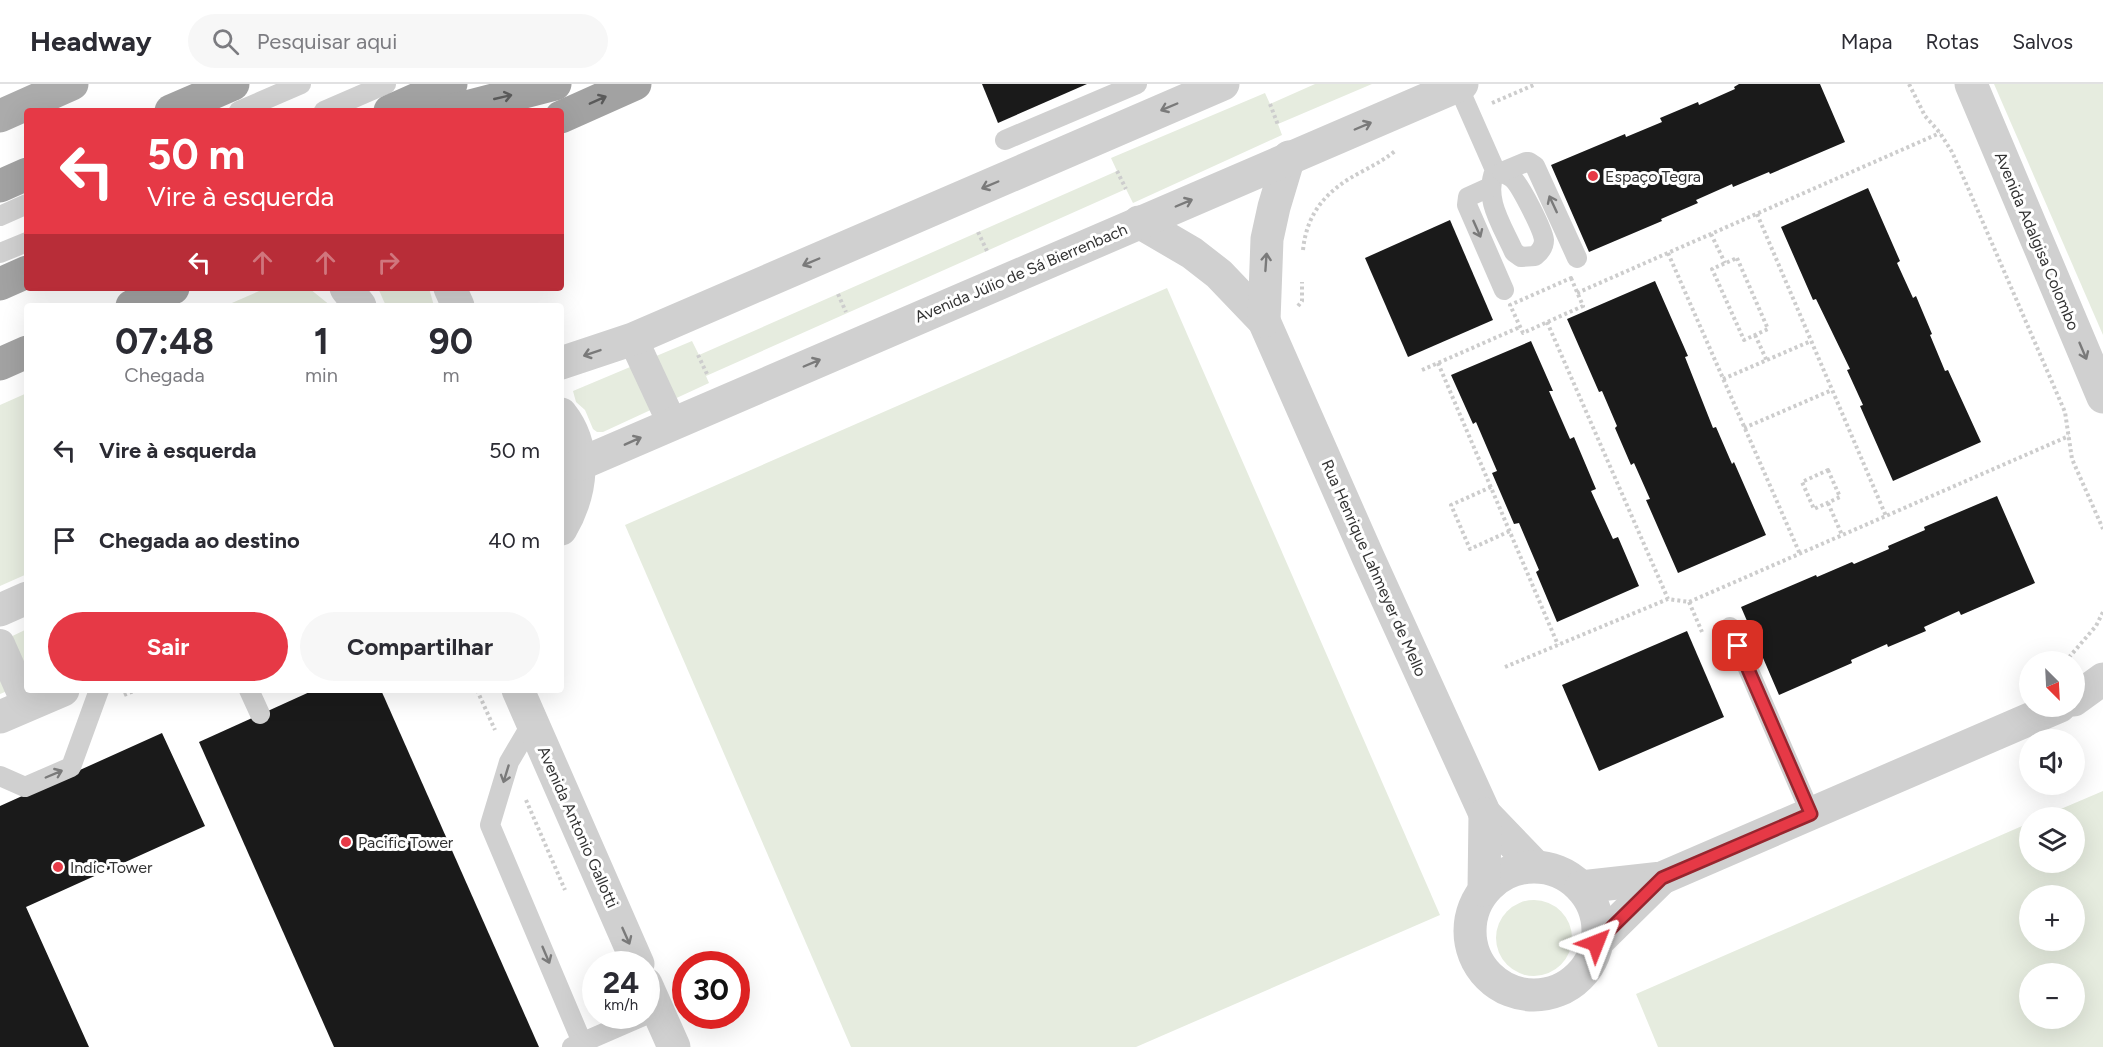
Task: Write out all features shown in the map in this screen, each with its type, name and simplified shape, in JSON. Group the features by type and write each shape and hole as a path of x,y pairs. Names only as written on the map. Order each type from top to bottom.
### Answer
{"highway":[{"path":"178,108 233,84"},
{"path":"397,108 451,84"},
{"path":"463,108 555,84"},
{"path":"564,116 634,84"},
{"path":"0,186 24,175"},
{"path":"0,284 24,273"},
{"path":"139,303 166,291"},
{"path":"0,364 24,353"}],"main road":[{"path":"0,116 72,84"}],"street":[{"name":"Avenida Adalgisa Colombo","path":"1971,84 2103,397"},
{"path":"564,362 633,339 1212,86"},
{"name":"Avenida Júlio de Sá Bierrenbach","path":"579,464 1289,157 1463,94"},
{"name":"Rua Henrique Lahmeyer de Mello","path":"1264,321 1267,239 1289,157"},
{"name":"Rua Henrique Lahmeyer de Mello","path":"1139,222 1192,253 1219,274 1264,321 1485,814 1535,866"},
{"path":"348,291 358,303"},
{"path":"633,339 672,423"},
{"path":"564,419 575,439 579,464 579,488 572,510 564,524"},
{"path":"0,610 24,599"},
{"path":"0,644 14,711 56,693"},
{"name":"Avenida Antonio Gallotti","path":"519,693 632,951"},
{"path":"1581,887 1662,878 2035,717"},
{"name":"Rua Henrique Lahmeyer de Mello","path":"1484,890 1485,814"},
{"path":"1535,866 1565,875 1581,887 1596,913 1598,928 1591,961 1580,975 1565,987 1550,993 1533,995 1501,986 1488,976 1478,963 1471,945 1470,925 1474,907 1484,890 1496,879 1510,871 1535,866"},
{"path":"1596,943 1662,878"},
{"path":"660,1025 674,1047"}],"lane":[{"path":"246,108 301,84"},
{"path":"331,108 386,84"},
{"path":"1005,140 1137,84"},
{"path":"1463,94 1496,177"},
{"path":"1504,290 1467,205 1468,197 1496,177 1526,162 1535,166 1577,258"},
{"path":"0,216 24,205"},
{"path":"0,253 24,243"},
{"path":"1730,627 1811,814"},
{"path":"0,776 25,787 71,767 98,693"},
{"path":"250,693 260,714"},
{"path":"532,723 509,762 490,825 580,1045 608,1029"}],"path":[{"path":"1463,94 1536,84"},
{"path":"1909,84 1925,116 1940,133 1957,162 2065,412 2072,459 2103,529"},
{"path":"1270,104 1278,125"},
{"path":"1577,293 1940,133"},
{"path":"1302,260 1307,228 1321,201 1340,185 1378,164 1396,150"},
{"path":"1117,171 1126,189"},
{"path":"1756,214 1886,516"},
{"path":"978,232 987,251"},
{"path":"1711,234 1725,263"},
{"path":"1668,253 1800,554"},
{"path":"1737,258 1768,329 1744,340 1712,269 1725,263 1737,258"},
{"path":"1571,278 1583,306 1547,322 1523,333 1510,305 1571,278"},
{"path":"1264,321 1300,305 1302,280"},
{"path":"838,294 847,314"},
{"path":"1547,322 1668,599"},
{"path":"1422,370 1520,327"},
{"path":"1755,335 1767,361"},
{"path":"1723,380 1811,341"},
{"path":"698,355 707,375"},
{"path":"1438,363 1558,645"},
{"path":"1744,428 1832,390"},
{"path":"1505,667 1668,599 1689,602 2069,436"},
{"path":"1828,470 1840,497 1828,503 1814,509 1802,482 1828,470"},
{"path":"1491,487 1450,505 1470,549 1510,531"},
{"path":"1828,503 1842,536"},
{"path":"2074,651 2096,626 2103,612"},
{"path":"478,693 568,896"}],"shaded area":[{"path":"1315,84 1372,84 1278,124 1282,135 1133,203 1126,189 706,376 709,383 603,432 593,429 585,410 576,402 573,391 692,341 699,355 1117,171 1111,158 1265,93 1270,104"},
{"path":"1994,84 2103,84 2103,335"},
{"path":"1167,288 1440,915 1136,1047 851,1047 625,525"},
{"path":"259,291 312,291 327,303 232,303"},
{"path":"379,291 430,291 433,303 385,303"},
{"path":"24,394 24,575 0,586 0,405"},
{"path":"24,630 24,684 0,694 0,642"},
{"path":"2103,791 2103,1047 1658,1047 1636,994 2019,827 2019,873 2085,873 2085,807 2065,807"},
{"path":"1534,900 1548,903 1561,911 1569,924 1572,938 1569,952 1561,965 1548,973 1534,976 1520,973 1507,965 1499,952 1496,938 1499,924 1507,911 1520,903"}],"building":[{"path":"982,84 1087,84 998,123"},
{"path":"1739,84 1820,84 1845,142 1770,174 1769,172 1733,187 1732,184 1696,200 1698,203 1661,219 1662,221 1589,252 1551,165 1625,134 1626,137 1662,122 1660,118 1698,102 1699,105 1735,89 1734,87"},
{"path":"1868,188 1900,261 1897,263 1913,298 1916,296 1932,334 1930,335 1945,371 1948,370 1981,442 1893,481 1860,406 1863,405 1847,370 1850,369 1816,299 1813,300 1781,227"},
{"path":"1450,220 1493,320 1408,357 1365,258"},
{"path":"1655,281 1688,356 1685,357 1713,428 1716,427 1732,464 1734,462 1766,535 1678,573 1646,500 1650,499 1634,463 1631,465 1602,391 1599,392 1567,319"},
{"path":"1531,341 1553,391 1549,391 1570,439 1574,437 1596,489 1591,491 1613,539 1618,537 1639,586 1557,622 1536,572 1539,570 1519,523 1514,524 1492,473 1497,471 1476,422 1473,424 1451,375"},
{"path":"1997,496 2035,583 1961,615 1959,611 1924,627 1926,631 1888,647 1887,644 1851,660 1852,663 1779,695 1741,607 1816,575 1817,577 1852,562 1854,564 1889,549 1888,546 1925,530 1924,527"},
{"path":"1687,631 1724,717 1599,771 1562,685"},
{"name":"Pacific Tower","path":"307,693 382,693 539,1047 334,1047 199,742"},
{"name":"Indic Tower","path":"162,733 205,826 26,907 89,1047 0,1047 0,806"}],"place":[{"name":"Espaço Tegra","path":"1593,176"},
{"name":"Pacific Tower","path":"346,842"},
{"name":"Indic Tower","path":"58,867"}],"route":[{"path":"1596,943 1662,878 1811,814 1738,646"}]}
